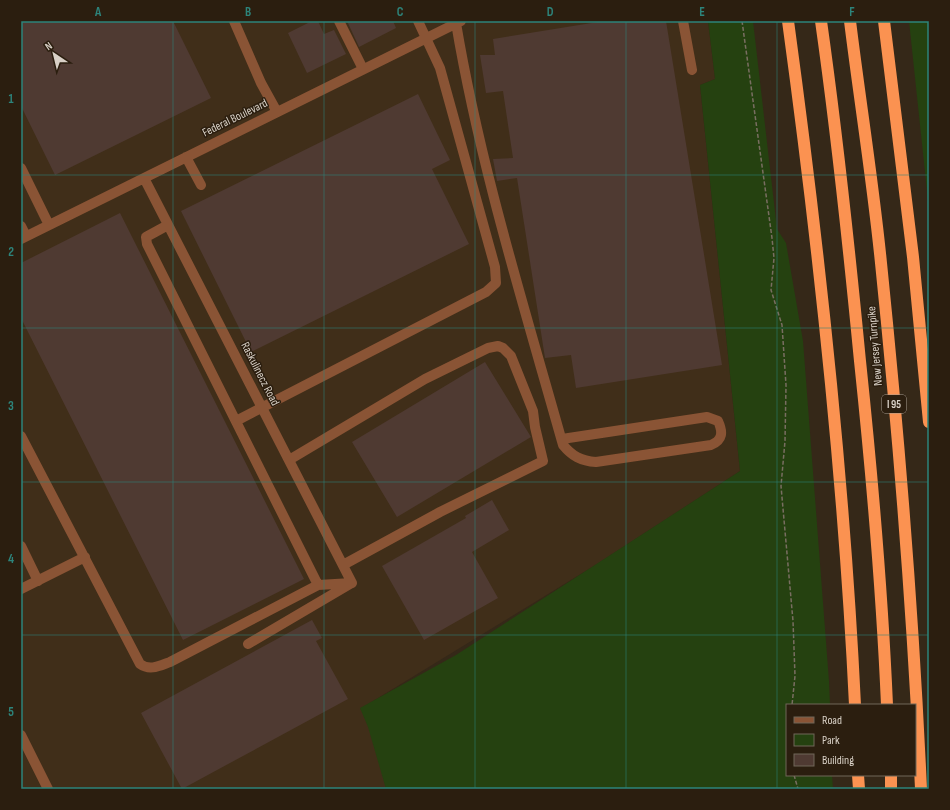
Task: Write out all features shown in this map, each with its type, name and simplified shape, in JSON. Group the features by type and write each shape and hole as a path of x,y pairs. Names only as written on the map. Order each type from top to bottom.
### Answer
{"highway":[{"path":"788,21 799,102 823,317 846,568 855,704"},
{"name":"New Jersey Turnpike","path":"821,21 832,96 868,435 887,704"},
{"name":"New Jersey Turnpike","path":"850,21 881,261 897,428 908,562 921,789"},
{"path":"884,21 913,257 929,422"},
{"path":"858,776 859,789"},
{"path":"890,776 891,789"}],"street":[{"path":"234,21 261,83 277,112"},
{"path":"338,21 363,69"},
{"path":"236,421 486,292 496,283 495,267 440,68 418,21"},
{"path":"683,21 692,70"},
{"path":"458,22 473,113 500,221 562,439 569,452 577,458 596,462 711,444 720,440 722,435 718,421 707,417 562,439"},
{"name":"Federal Boulevard","path":"24,238 458,22"},
{"path":"186,157 201,185"},
{"path":"21,168 49,225"},
{"name":"Raskulinecz Road","path":"144,178 352,583"},
{"path":"168,224 146,237 147,244 318,585"},
{"path":"21,226 24,238"},
{"path":"289,460 425,379 488,348 498,346 503,348 511,356 534,411 535,427 543,461 440,512 343,565"},
{"path":"21,436 140,664 154,668 170,662 318,585 352,583"},
{"path":"21,546 38,581"},
{"path":"21,589 85,557"},
{"path":"248,644 352,583"},
{"path":"21,736 48,789"}],"path":[{"path":"742,21 772,238 774,258 771,290 782,325 787,416 781,486 793,621 795,676 792,704"},
{"path":"794,776 798,789"}],"shaded area":[{"path":"21,21 708,21 715,79 700,85 740,471 597,564 360,709 617,789 21,789"}],"green space":[{"path":"708,21 753,21 777,229 786,243 803,341 829,681 830,704 786,704 786,776 832,776 833,789 386,789 368,727 360,708 456,655 740,471 700,85 715,79"},
{"path":"909,21 929,21 929,210"}],"building":[{"path":"21,21 173,21 211,98 55,175 21,106"},
{"path":"312,21 318,21 324,34 334,30 346,54 307,73 288,33"},
{"path":"347,21 393,21 396,28 359,47"},
{"path":"604,21 666,21 722,365 576,388 571,355 545,358 517,178 497,181 493,159 513,158 503,91 486,93 480,55 495,55 493,39"},
{"path":"418,94 450,160 432,169 469,244 251,352 181,211"},
{"path":"120,213 304,579 183,640 21,318 21,263"},
{"path":"485,362 531,437 397,517 352,442"},
{"path":"492,500 509,530 472,552 498,598 424,640 382,566 466,518 465,516"},
{"path":"312,620 322,638 316,641 348,699 182,789 141,713"}]}
